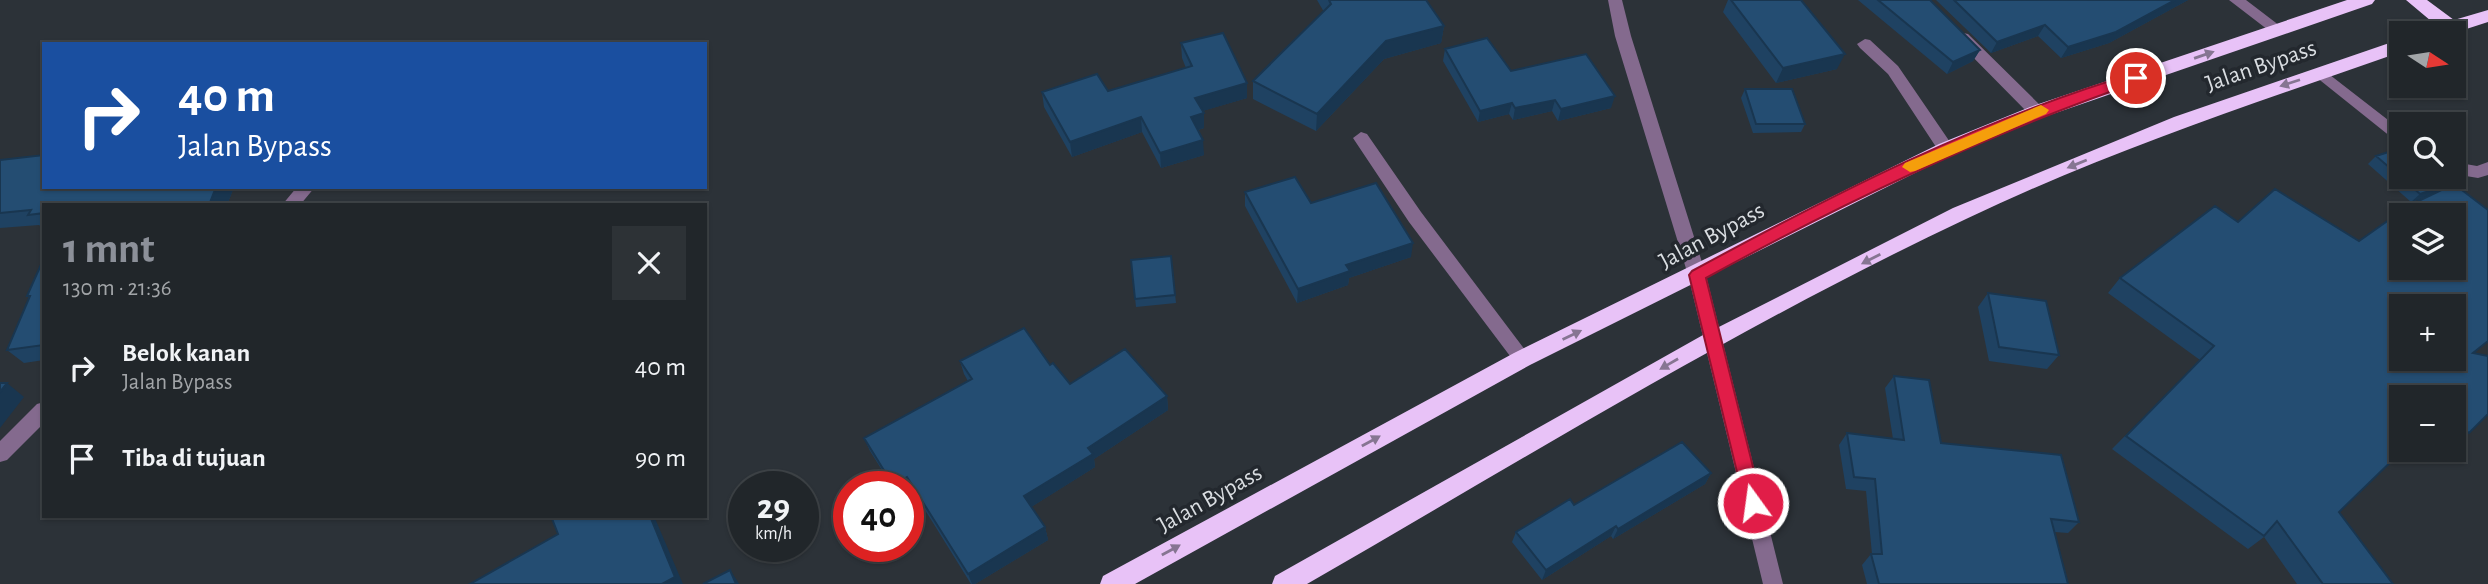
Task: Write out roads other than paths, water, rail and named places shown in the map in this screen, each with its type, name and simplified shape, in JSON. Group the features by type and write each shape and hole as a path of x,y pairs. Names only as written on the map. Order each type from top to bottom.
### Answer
{"highway":[{"name":"Jalan Bypass","path":"1112,584 1522,359 1697,275 1783,228 1946,149 2037,111 2366,0"},
{"path":"2415,0 2435,21"},
{"path":"2466,23 2488,16"},
{"name":"Jalan Bypass","path":"1284,584 1711,341 1960,213 2181,122 2389,49"}],"street":[{"path":"1615,0 1623,36 1697,275 1711,341 1773,584"},
{"path":"2236,0 2277,29"},
{"path":"1949,24 2037,111"},
{"path":"1865,44 1893,70 1946,149"},
{"path":"2320,73 2389,129"},
{"path":"1361,138 1415,217 1522,359"},
{"path":"2466,171 2477,172 2488,168"},
{"path":"292,203 305,189"},
{"path":"0,454 42,412"}]}
